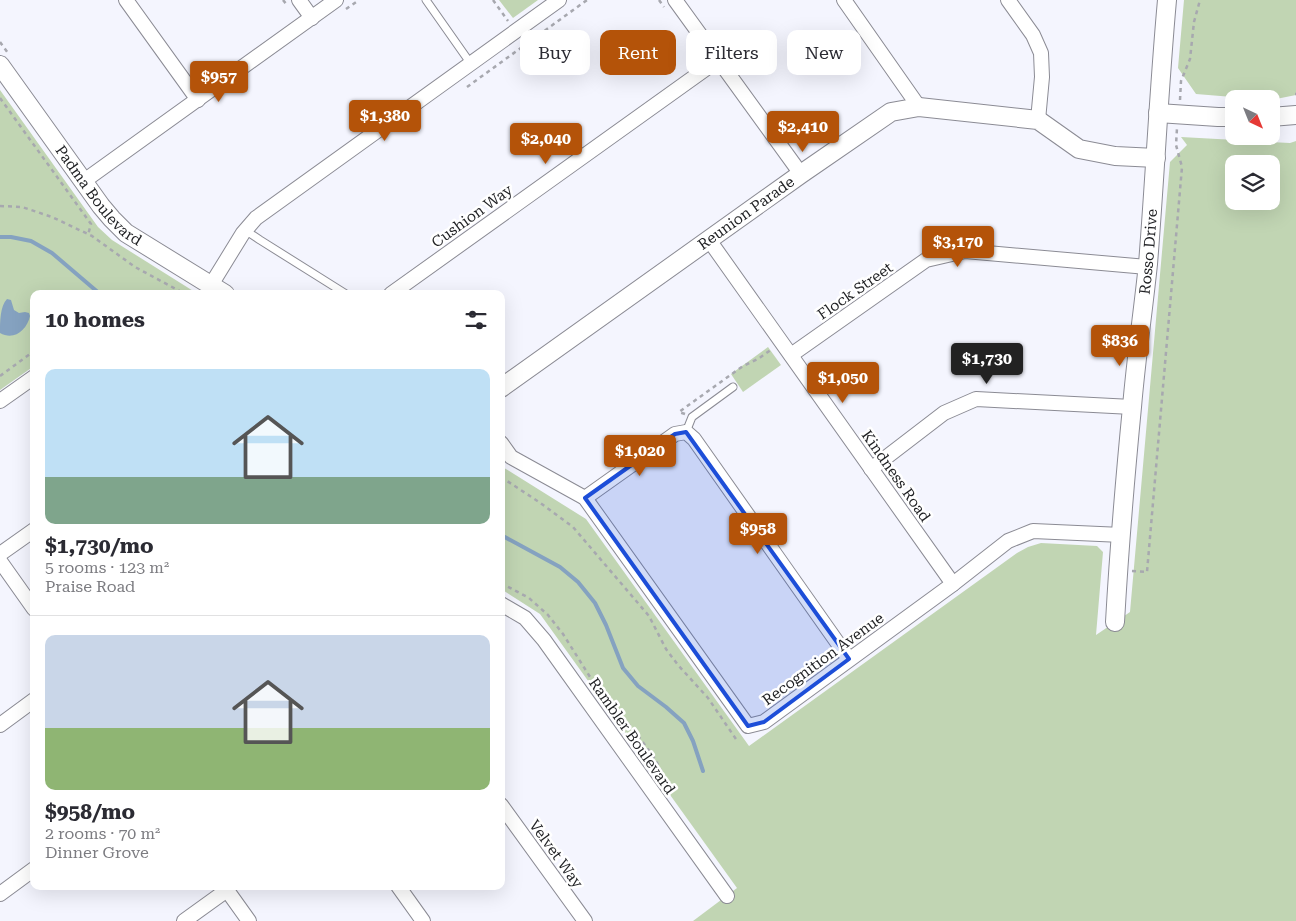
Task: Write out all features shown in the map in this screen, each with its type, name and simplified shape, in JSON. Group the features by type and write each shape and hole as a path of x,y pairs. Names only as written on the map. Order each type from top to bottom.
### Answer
{"street":[{"path":"126,0 198,100"},
{"path":"299,0 312,18"},
{"path":"84,181 336,0"},
{"path":"218,289 245,230 256,218 559,0"},
{"path":"675,0 696,30"},
{"path":"844,0 920,107"},
{"path":"1008,0 1033,35 1041,53 1042,78 1038,120"},
{"name":"Rosso Drive","path":"1115,622 1132,407 1147,267 1156,158 1160,73 1167,0"},
{"name":"Padma Boulevard","path":"0,65 101,206 119,227 218,289"},
{"name":"Cushion Way","path":"397,290 697,75"},
{"path":"729,75 801,174"},
{"name":"Reunion Parade","path":"505,385 891,112 920,107 1038,120 1079,149 1115,156 1156,158"},
{"path":"1158,113 1225,117"},
{"path":"1280,116 1296,114"},
{"name":"Kindness Road","path":"709,240 953,584"},
{"name":"Flock Street","path":"791,355 926,260 965,251 1147,267"},
{"path":"0,402 30,380"},
{"path":"872,469 944,413 976,399 1132,407"},
{"path":"586,498 675,434 686,432 694,439 849,659"},
{"name":"Recognition Avenue","path":"505,449 511,457 586,498 748,726 764,722 953,584 1008,541 1033,532 1122,535"},
{"path":"0,554 30,533"},
{"path":"0,561 30,602"},
{"name":"Rambler Boulevard","path":"505,606 525,618 544,640 727,896"},
{"path":"0,725 30,705"},
{"name":"Velvet Way","path":"505,811 585,921"},
{"path":"0,894 30,872"},
{"path":"184,921 223,890"},
{"path":"226,890 249,921"},
{"path":"401,890 423,921"}],"lane":[{"path":"426,0 471,64"},
{"path":"245,230 340,290"},
{"path":"686,432 692,417 733,387"}],"path":[{"path":"493,0 509,22"},
{"path":"467,87 586,0"},
{"path":"1118,570 1147,572 1182,167 1176,145 1181,81 1190,59 1194,22 1200,0"},
{"path":"0,98 91,224 88,234"},
{"path":"0,206 22,207 52,217 88,234 135,267 178,290"},
{"path":"0,376 30,355"},
{"path":"505,480 540,502 573,528 648,616 666,649 708,698 738,742"},
{"path":"505,585 529,598 548,615 597,688 642,741 670,788"}],"highlighted area":[{"path":"686,432 849,659 764,722 748,726 585,498 675,434"}],"green space":[{"path":"499,0 538,0 513,18"},
{"path":"1184,0 1296,0 1296,95 1280,98 1280,90 1225,90 1225,96 1196,94 1178,68"},
{"path":"0,90 98,227 112,240 192,290 30,290 30,369 0,390"},
{"path":"1181,137 1225,139 1225,145 1280,145 1280,142 1296,141 1296,921 693,921 737,888 540,614 505,592 505,468 586,519 749,746 1017,553 1028,547 1041,543 1097,546 1103,552 1096,635 1130,612 1170,162 1187,145"},
{"path":"768,347 781,365 743,392 731,374"}],"water":[{"path":"7,299 11,300 14,310 19,313 29,313 30,316 23,330 10,336 0,333 0,319"}],"waterway":[{"path":"0,237 31,241 52,253 95,290"},
{"path":"505,537 560,567 578,582 595,603 623,668 638,686 684,723 693,741 703,771"}]}
